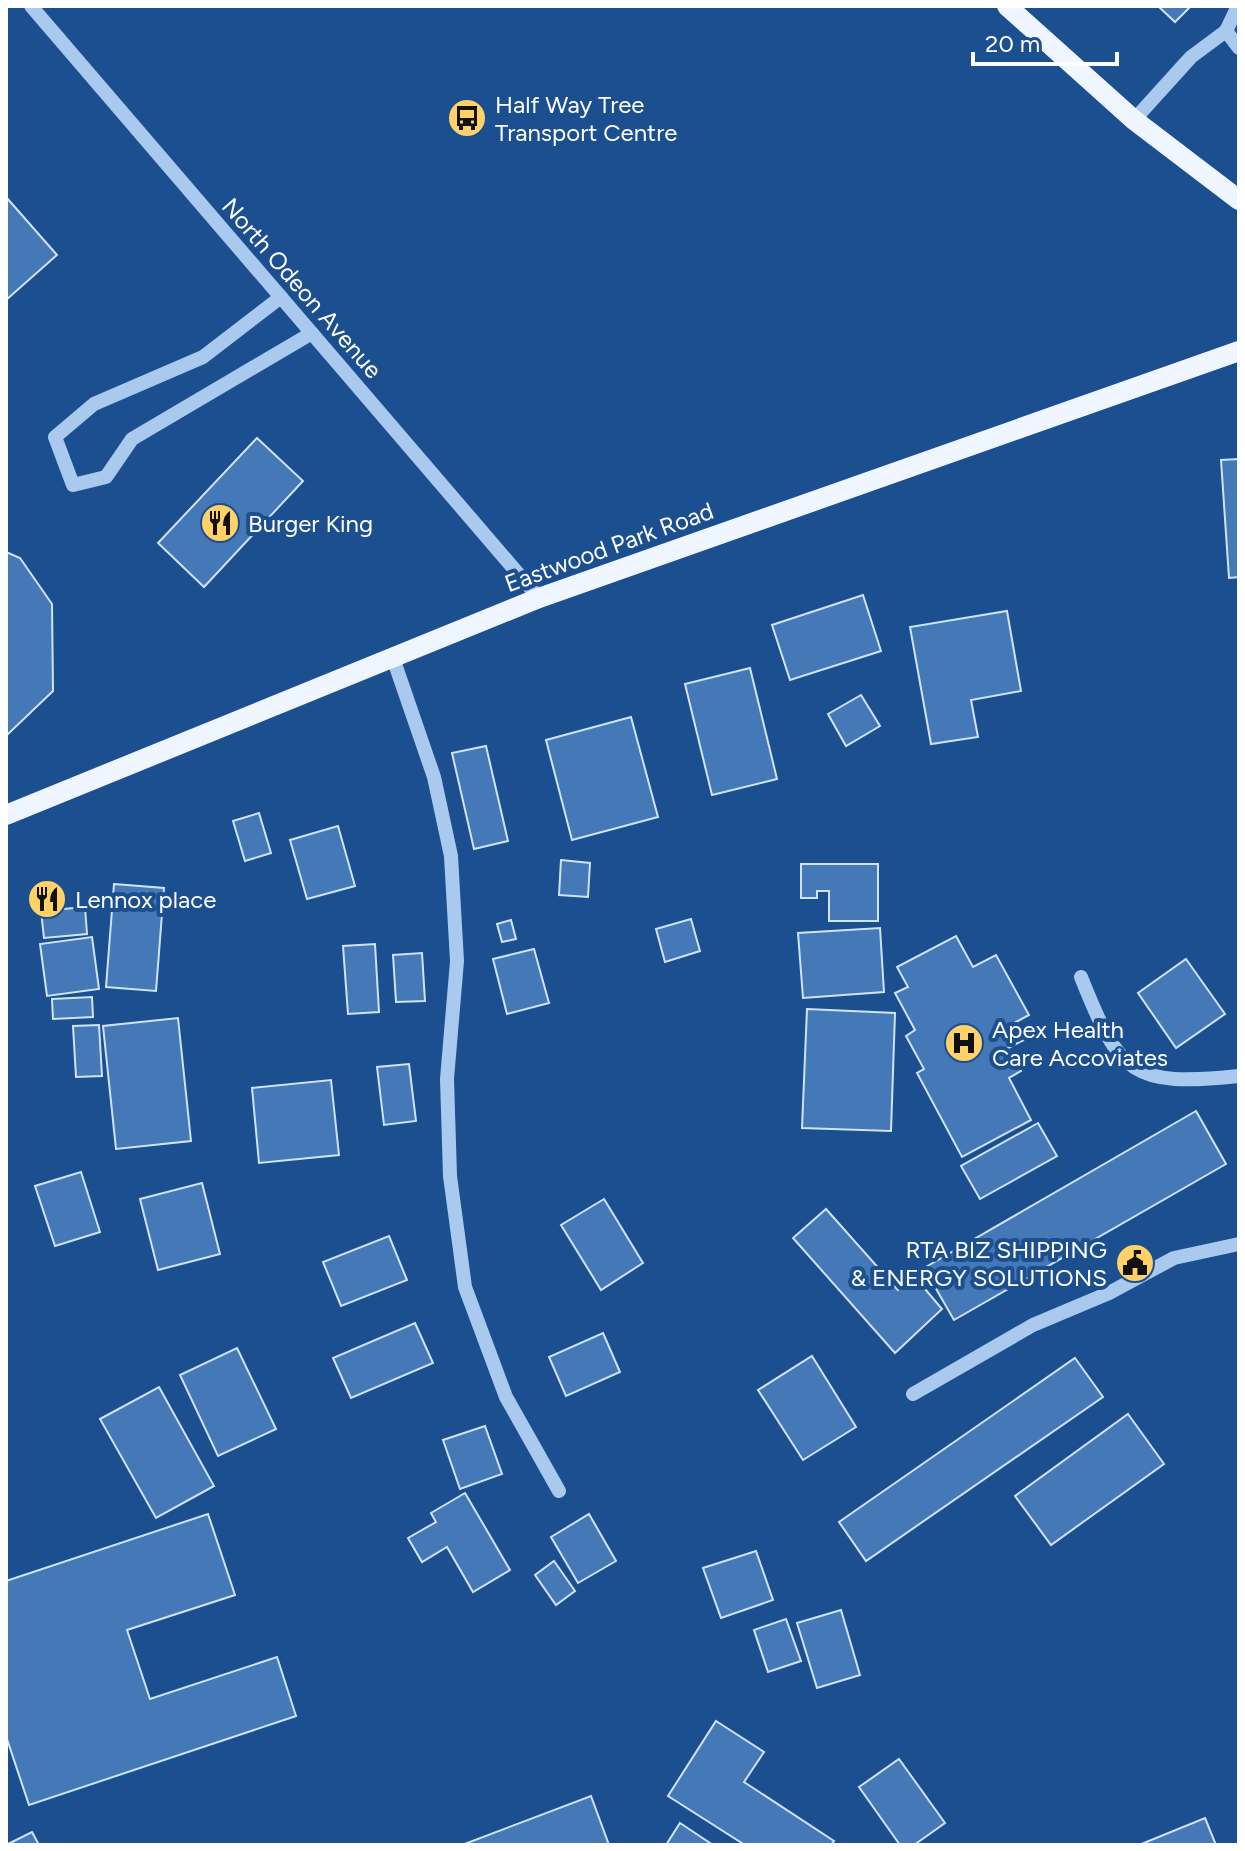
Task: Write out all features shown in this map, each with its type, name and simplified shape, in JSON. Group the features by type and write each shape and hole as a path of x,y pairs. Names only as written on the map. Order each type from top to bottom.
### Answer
{"main road":[{"path":"1007,6 1134,120 1239,200"},
{"name":"Eastwood Park Road","path":"6,815 539,598 1239,351"}],"street":[{"name":"North Odeon Avenue","path":"31,6 539,598"},
{"path":"1134,120 1191,57 1226,31 1238,6"},
{"path":"1226,31 1239,48"},
{"path":"281,297 203,357 94,404 55,437 73,485 106,477 132,439 312,333"},
{"path":"393,658 434,777 451,856 457,961 448,1107 450,1176 465,1287 506,1397 559,1491"},
{"path":"1081,977 1103,1033 1123,1061 1148,1077 1188,1081 1239,1076"},
{"path":"913,1394 1033,1325 1109,1293 1174,1258 1239,1244"}],"building":[{"path":"1158,6 1191,6 1175,22"},
{"path":"6,197 57,255 6,300"},
{"name":"Burger King","path":"257,438 303,481 204,587 158,543"},
{"path":"1239,459 1239,577 1229,578 1221,460"},
{"path":"6,552 20,558 52,604 53,691 6,736"},
{"path":"863,595 881,651 790,680 772,625"},
{"path":"1007,611 1021,691 971,700 978,737 931,744 910,627"},
{"path":"750,668 777,779 712,795 685,684"},
{"path":"861,695 880,726 846,746 828,714"},
{"path":"631,717 658,817 572,840 546,740"},
{"path":"486,746 508,841 474,849 452,753"},
{"path":"259,813 271,853 245,861 233,821"},
{"path":"338,826 355,886 307,899 290,840"},
{"path":"561,860 590,863 588,897 559,895"},
{"path":"801,864 878,864 878,921 829,921 829,891 817,891 817,898 801,898"},
{"path":"114,884 164,888 156,991 106,987"},
{"path":"85,907 87,934 44,938 41,911"},
{"path":"691,919 700,951 665,962 656,929"},
{"path":"511,920 516,939 502,942 497,924"},
{"path":"880,928 884,992 803,998 798,933"},
{"name":"Apex Health Care Accoviates","path":"956,936 973,967 996,955 1029,1015 1016,1022 1026,1039 1008,1048 1021,1071 1009,1078 1031,1120 962,1157 917,1073 924,1069 906,1036 915,1030 895,993 908,987 897,967"},
{"path":"92,937 99,989 47,996 40,944"},
{"path":"375,944 379,1012 348,1014 343,946"},
{"path":"534,949 549,1003 507,1014 493,959"},
{"path":"422,953 425,1001 396,1002 393,955"},
{"path":"1186,959 1225,1014 1176,1048 1138,993"},
{"path":"92,997 93,1017 53,1019 52,999"},
{"path":"807,1009 895,1013 891,1131 802,1128"},
{"path":"178,1018 191,1141 116,1149 103,1026"},
{"path":"99,1025 102,1076 76,1077 73,1026"},
{"path":"409,1064 416,1121 384,1125 377,1067"},
{"path":"331,1080 339,1155 259,1163 252,1088"},
{"path":"1196,1111 1226,1164 954,1320 924,1268"},
{"path":"1038,1123 1057,1156 980,1199 961,1166"},
{"path":"81,1172 100,1232 55,1246 35,1186"},
{"path":"202,1183 220,1254 158,1270 140,1199"},
{"path":"604,1199 643,1263 601,1290 561,1225"},
{"path":"826,1209 898,1290 914,1276 942,1309 895,1353 793,1238"},
{"path":"389,1236 407,1280 341,1306 323,1262"},
{"path":"415,1323 433,1363 351,1398 333,1358"},
{"path":"603,1333 620,1372 566,1396 549,1357"},
{"path":"237,1348 276,1429 218,1456 180,1375"},
{"path":"812,1356 856,1427 803,1460 758,1390"},
{"path":"1075,1358 1103,1397 866,1561 839,1522"},
{"path":"159,1387 214,1486 156,1518 100,1419"},
{"path":"1128,1414 1164,1464 1051,1545 1015,1496"},
{"path":"485,1426 502,1474 460,1489 443,1440"},
{"path":"465,1493 510,1570 473,1592 447,1547 422,1562 408,1538 436,1522 431,1513"},
{"path":"208,1514 235,1595 127,1630 150,1699 277,1657 296,1716 29,1805 6,1736 6,1581"},
{"path":"589,1514 616,1561 578,1583 551,1537"},
{"path":"756,1551 773,1600 721,1618 703,1568"},
{"path":"554,1561 575,1591 556,1605 535,1575"},
{"path":"841,1610 860,1675 817,1688 797,1623"},
{"path":"786,1619 801,1661 768,1672 754,1630"},
{"path":"716,1721 764,1752 744,1782 834,1841 831,1845 745,1845 668,1796"},
{"path":"899,1759 945,1823 914,1845 900,1845 859,1787"},
{"path":"591,1796 609,1845 462,1845"},
{"path":"1205,1818 1216,1845 1139,1845"},
{"path":"680,1823 713,1845 666,1845"},
{"path":"32,1832 39,1845 6,1845"}],"place":[{"name":"Half Way Tree Transport Centre","path":"467,118"},
{"name":"Burger King","path":"220,523"},
{"name":"Lennox place","path":"47,899"},
{"name":"Apex Health Care Accoviates","path":"964,1043"},
{"name":"RTA BIZ SHIPPING & ENERGY SOLUTIONS","path":"1135,1263"}]}
